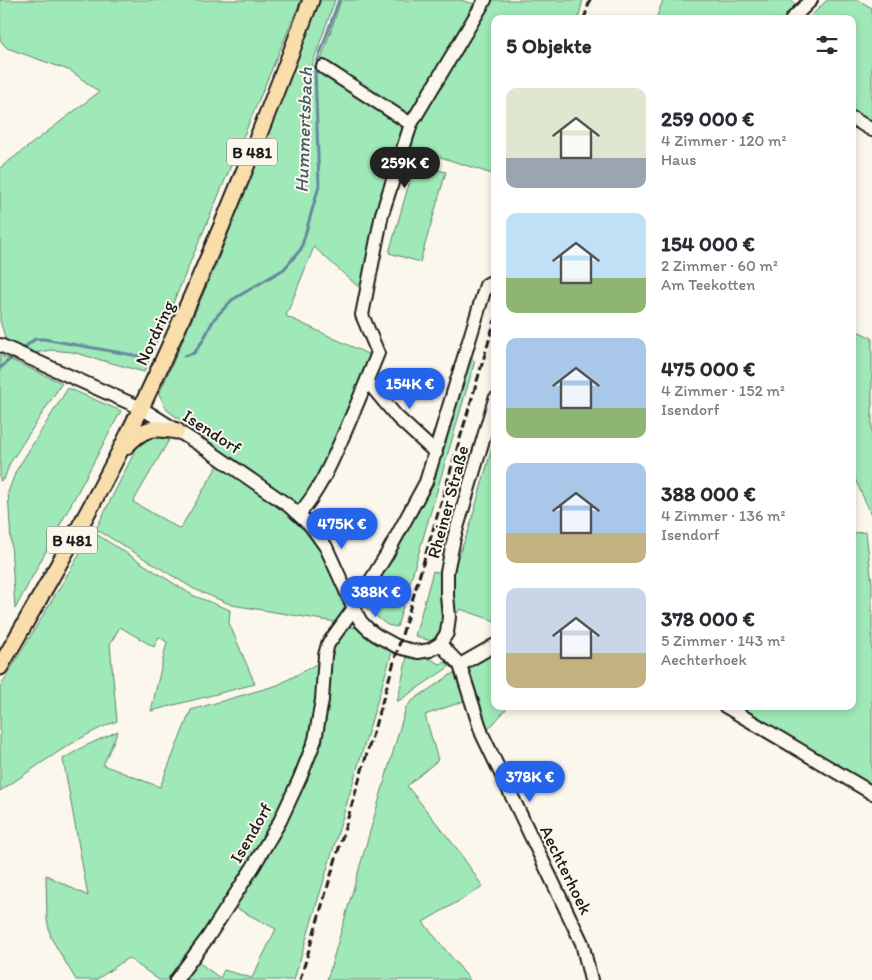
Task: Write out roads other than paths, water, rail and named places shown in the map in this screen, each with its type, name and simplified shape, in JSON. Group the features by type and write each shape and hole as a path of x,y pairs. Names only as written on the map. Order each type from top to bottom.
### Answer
{"main road":[{"name":"Nordring","path":"0,666 120,451 141,408 190,303 228,212 266,120 311,0"},
{"path":"120,451 147,429 159,428 177,431"}],"street":[{"path":"299,514 312,499 323,480 378,353 362,315 382,214 411,124 486,0"},
{"path":"796,15 811,0"},
{"path":"323,67 411,124"},
{"path":"856,120 872,130"},
{"path":"354,608 387,554 426,482 486,285 491,282"},
{"name":"Isendorf","path":"5,347 141,408 271,492 299,514 311,526 326,547 361,622 368,629 404,649 418,652 430,650 440,644"},
{"path":"367,381 397,417 436,453"},
{"name":"Rheiner Straße","path":"440,644 447,633 449,617 447,572 454,538 491,413"},
{"name":"Isendorf","path":"176,980 208,937 280,821 315,740 322,700 325,655 328,644 354,608"},
{"name":"Aechterhoek","path":"440,644 460,665 482,734 582,943 591,980"},
{"path":"460,665 491,647"},
{"path":"732,710 872,793"}],"waterway":[{"name":"Hummertsbach","path":"184,356 194,353 214,319 232,300 284,269 301,249 319,186 315,68 339,0"},
{"name":"Hummertsbach","path":"20,351 35,339 44,339 144,357"},
{"name":"Hummertsbach","path":"0,368 15,355"}],"railway":[{"path":"585,15 590,0"},
{"path":"300,980 491,334"}]}
